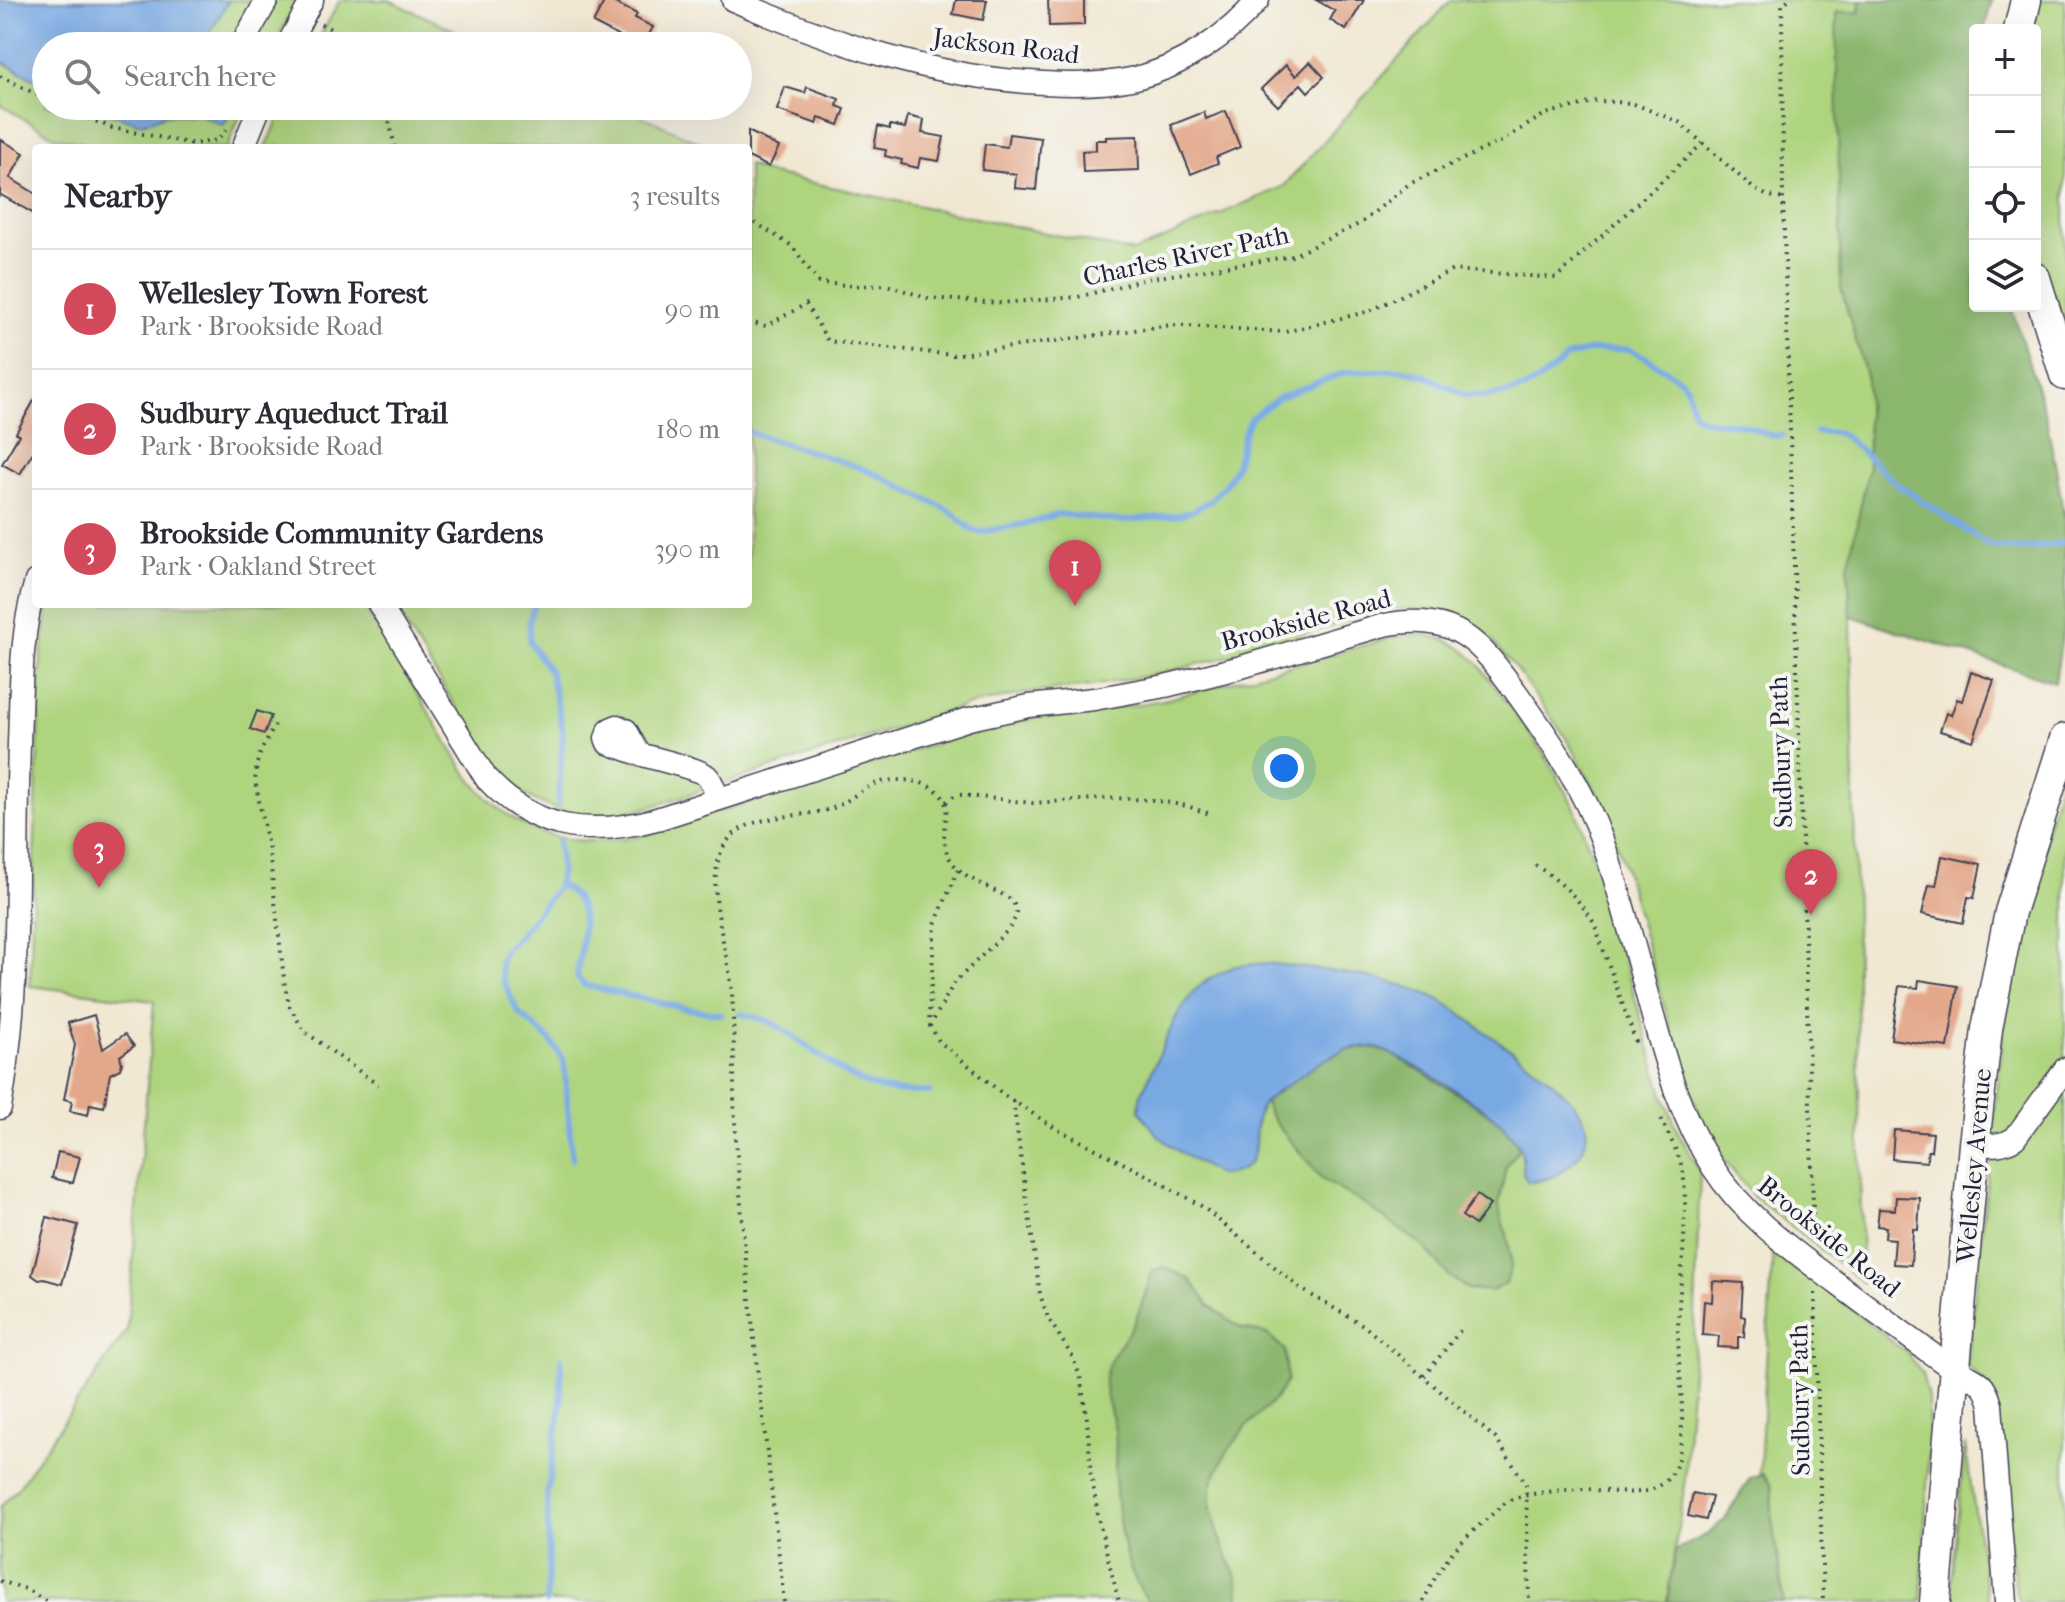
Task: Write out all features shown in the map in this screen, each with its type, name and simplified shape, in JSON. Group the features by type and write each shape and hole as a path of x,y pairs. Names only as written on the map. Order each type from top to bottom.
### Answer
{"main road":[{"path":"2020,24 2026,0"},
{"path":"2041,297 2065,375"},
{"name":"Wellesley Avenue","path":"1935,1602 1974,1144 1987,1029 2010,912 2065,739"}],"street":[{"path":"249,32 267,0"},
{"path":"295,32 312,0"},
{"name":"Jackson Road","path":"733,0 824,38 910,63 1005,80 1090,85 1139,77 1177,62 1213,40 1258,0"},
{"path":"245,144 254,120"},
{"path":"0,1108 12,1022 8,926 17,801 22,660 32,597"},
{"name":"Brookside Road","path":"381,608 480,770 497,791 526,812 573,828 610,828 643,823 986,715 1165,686 1396,623 1429,622 1450,627 1477,644 1494,663 1555,746 1586,801 1609,863 1682,1109 1720,1178 1772,1232 1956,1371 1981,1409 1994,1435 2006,1602"},
{"path":"639,754 702,772 709,778 718,799"},
{"path":"1974,1144 1997,1146 2015,1138 2065,1069"}],"path":[{"name":"Sudbury Path","path":"1788,0 1782,5 1783,199 1823,1602"},
{"path":"319,23 337,32"},
{"path":"0,76 32,92"},
{"name":"Charles River Path","path":"752,221 792,246 819,283 887,285 927,298 1000,303 1078,297 1146,279 1292,256 1361,223 1409,184 1502,141 1545,114 1597,101 1632,103 1679,122 1754,189 1783,199"},
{"path":"93,120 112,128 194,144 217,140 227,129"},
{"path":"389,120 394,144"},
{"path":"752,323 766,326 806,304 828,341 953,355 1171,325 1285,332 1370,311 1453,270 1556,278 1703,143"},
{"path":"275,725 261,751 255,781 269,851 290,1007 304,1031 378,1085"},
{"path":"784,1602 741,1205 734,1098 732,989 718,911 718,861 727,840 741,828 828,809 889,781 917,783 934,788 943,796 947,813 943,838 949,856 958,870 969,878 1011,899 1016,913 1006,933 954,983 930,1026"},
{"path":"946,802 961,795 1032,803 1126,798 1173,803 1210,814"},
{"path":"1535,865 1572,893 1594,923 1640,1053"},
{"path":"958,870 935,924 929,992 930,1026 934,1035 1013,1101 1055,1128 1203,1207 1301,1289 1363,1325 1495,1438 1526,1484 1529,1602"},
{"path":"1013,1101 1040,1294 1048,1318 1072,1356 1080,1376 1099,1522 1119,1602"},
{"path":"1423,1602 1441,1566 1471,1533 1509,1500 1584,1489 1646,1491 1662,1484 1674,1470 1681,1432 1678,1332 1684,1178 1661,1117"},
{"path":"1424,1376 1464,1326"},
{"path":"0,1581 26,1589 47,1602"}],"green space":[{"path":"229,0 298,0 281,32 210,32"},
{"path":"340,0 389,0 459,32 323,32"},
{"path":"1451,0 1860,0 1860,12 1837,12 1841,287 1867,379 1867,414 2059,501 2065,512 2065,619 2057,623 1848,566 1862,1282 1754,1197 1720,1155 1702,1120 1680,1061 1622,859 1598,795 1566,738 1513,665 1486,634 1455,615 1431,609 1394,609 1162,673 1092,686 1027,693 965,706 653,806 605,814 582,814 540,803 503,776 487,756 394,608 752,608 752,167 767,173 1134,252 1284,186"},
{"path":"1860,0 1992,0 1986,24 1969,24 1969,312 2013,312 2045,414 2064,517 2065,618 2055,682 1851,616 1848,566 1868,471 1867,379 1841,288 1836,12 1860,12"},
{"path":"2025,0 2065,0 2065,369 2041,295 2041,24 2019,24"},
{"path":"0,61 32,78 32,120 212,120 223,125 226,120 238,120 229,144 88,144 56,137 0,105"},
{"path":"278,120 651,120 703,144 268,144"},
{"path":"48,608 365,608 464,770 482,792 522,824 567,839 592,841 646,835 972,732 1031,719 1096,712 1168,699 1398,636 1427,635 1461,648 1477,662 1544,753 1574,807 1597,867 1662,1091 1678,1132 1700,1172 1694,1343 1684,1489 1667,1602 0,1602 0,1507 17,1489 127,1330 154,1001 30,986 41,656"},
{"path":"2065,763 2065,1602 2019,1602 1991,1389 1967,1365 2006,1010 2035,874"},
{"path":"1370,1047 1392,1054 1473,1103 1499,1121 1520,1147 1506,1166 1499,1204 1512,1264 1506,1284 1491,1291 1467,1289 1450,1277 1422,1245 1364,1204 1323,1180 1268,1112 1265,1101 1324,1059 1345,1050"},
{"path":"1773,1248 1908,1354 1922,1374 1928,1398 1929,1448 1921,1602 1752,1602"},
{"path":"1164,1267 1190,1279 1208,1304 1240,1328 1267,1334 1285,1350 1287,1381 1225,1455 1211,1485 1211,1510 1238,1579 1237,1602 1149,1602 1133,1574 1123,1541 1116,1490 1116,1436 1105,1377 1113,1356 1137,1317 1152,1271"},
{"path":"1965,1444 1986,1589 1989,1602 1949,1602"},
{"path":"1763,1474 1772,1487 1772,1520 1784,1602 1667,1602 1675,1551 1708,1534 1724,1520 1750,1478"}],"water":[{"path":"0,0 229,0 210,32 32,32 32,78 0,61"},
{"path":"1268,963 1374,978 1414,989 1446,1003 1540,1072 1571,1100 1586,1126 1586,1140 1581,1152 1560,1173 1528,1182 1520,1147 1501,1123 1437,1079 1397,1057 1370,1047 1359,1047 1329,1057 1267,1099 1258,1114 1255,1148 1247,1166 1219,1175 1181,1153 1157,1135 1139,1110 1140,1097 1176,1017 1194,991 1210,978 1235,966"}],"building":[{"path":"605,0 609,0 637,14 635,18 653,27 650,32 610,32 593,23"},
{"path":"956,0 987,0 983,20 953,14"},
{"path":"1048,0 1084,0 1084,25 1049,26"},
{"path":"1316,0 1364,0 1346,30 1330,20 1335,11"},
{"path":"1310,62 1324,77 1308,92 1301,84 1278,106 1261,89 1286,65 1296,76"},
{"path":"785,87 805,93 807,87 839,99 837,106 845,109 839,125 819,118 817,124 777,110"},
{"path":"1226,111 1240,147 1216,157 1218,163 1191,174 1171,125 1204,112 1206,119"},
{"path":"908,116 924,120 922,133 944,137 939,161 920,158 918,168 901,164 902,160 885,156 886,150 874,148 878,126 905,128"},
{"path":"748,131 779,147 769,167 752,159 752,144 748,144"},
{"path":"1009,134 1041,138 1036,190 1015,188 1016,174 982,170 985,144 1007,147"},
{"path":"1138,136 1139,170 1083,172 1082,151 1096,150 1096,140"},
{"path":"0,139 24,153 10,178 32,192 32,213 0,196"},
{"path":"32,404 32,454 20,474 2,464 19,435 16,433"},
{"path":"1971,672 1994,680 1973,741 1940,731 1946,713 1951,715 1957,699 1962,701"},
{"path":"257,711 271,716 264,734 250,729"},
{"path":"1942,856 1981,864 1974,898 1968,897 1963,923 1922,914 1929,885 1936,886"},
{"path":"1919,980 1958,986 1948,1047 1891,1039 1899,986 1918,988"},
{"path":"94,1015 103,1049 125,1034 134,1046 120,1056 120,1069 110,1074 104,1107 90,1104 88,1115 70,1111 72,1101 64,1099 75,1045 68,1023"},
{"path":"1894,1130 1933,1133 1927,1162 1892,1159"},
{"path":"58,1152 80,1157 73,1183 52,1178"},
{"path":"1477,1195 1490,1205 1475,1225 1462,1216"},
{"path":"1896,1197 1920,1198 1918,1230 1913,1229 1911,1265 1893,1264 1895,1239 1885,1238 1886,1227 1877,1226 1879,1209 1895,1210"},
{"path":"47,1217 78,1225 62,1284 39,1280 32,1275"},
{"path":"1713,1281 1743,1283 1741,1316 1745,1317 1744,1337 1738,1337 1738,1348 1718,1347 1719,1336 1702,1335 1704,1301 1712,1302"},
{"path":"1693,1493 1712,1497 1706,1520 1688,1516"}],"waterway":[{"path":"752,433 876,474 950,511 972,530 981,532 1034,522 1057,514 1121,521 1179,515 1194,510 1210,501 1226,484 1236,466 1245,430 1252,417 1280,397 1346,372 1405,370 1426,376 1464,395 1484,396 1523,389 1569,356 1592,350 1628,349 1681,380 1687,387 1696,416 1704,420 1745,425 1772,436 1783,435"},
{"path":"1816,432 1836,432 1847,438 1898,485 1987,544 2016,549 2065,542"},
{"path":"533,608 529,622 530,643 550,672 563,731 558,804"},
{"path":"558,841 561,870 557,888 503,953 500,962 503,981 518,1012 551,1041 564,1061 572,1159"},
{"path":"559,884 577,899 582,913 577,977 584,985 721,1014"},
{"path":"741,1014 772,1023 864,1083 892,1091 930,1092"},
{"path":"546,1602 549,1564 547,1494 561,1403 561,1359"}],"place":[{"name":"Wellesley Town Forest","path":"1075,606"},
{"name":"Brookside Community Gardens","path":"99,888"},
{"name":"Sudbury Aqueduct Trail","path":"1811,915"}]}
